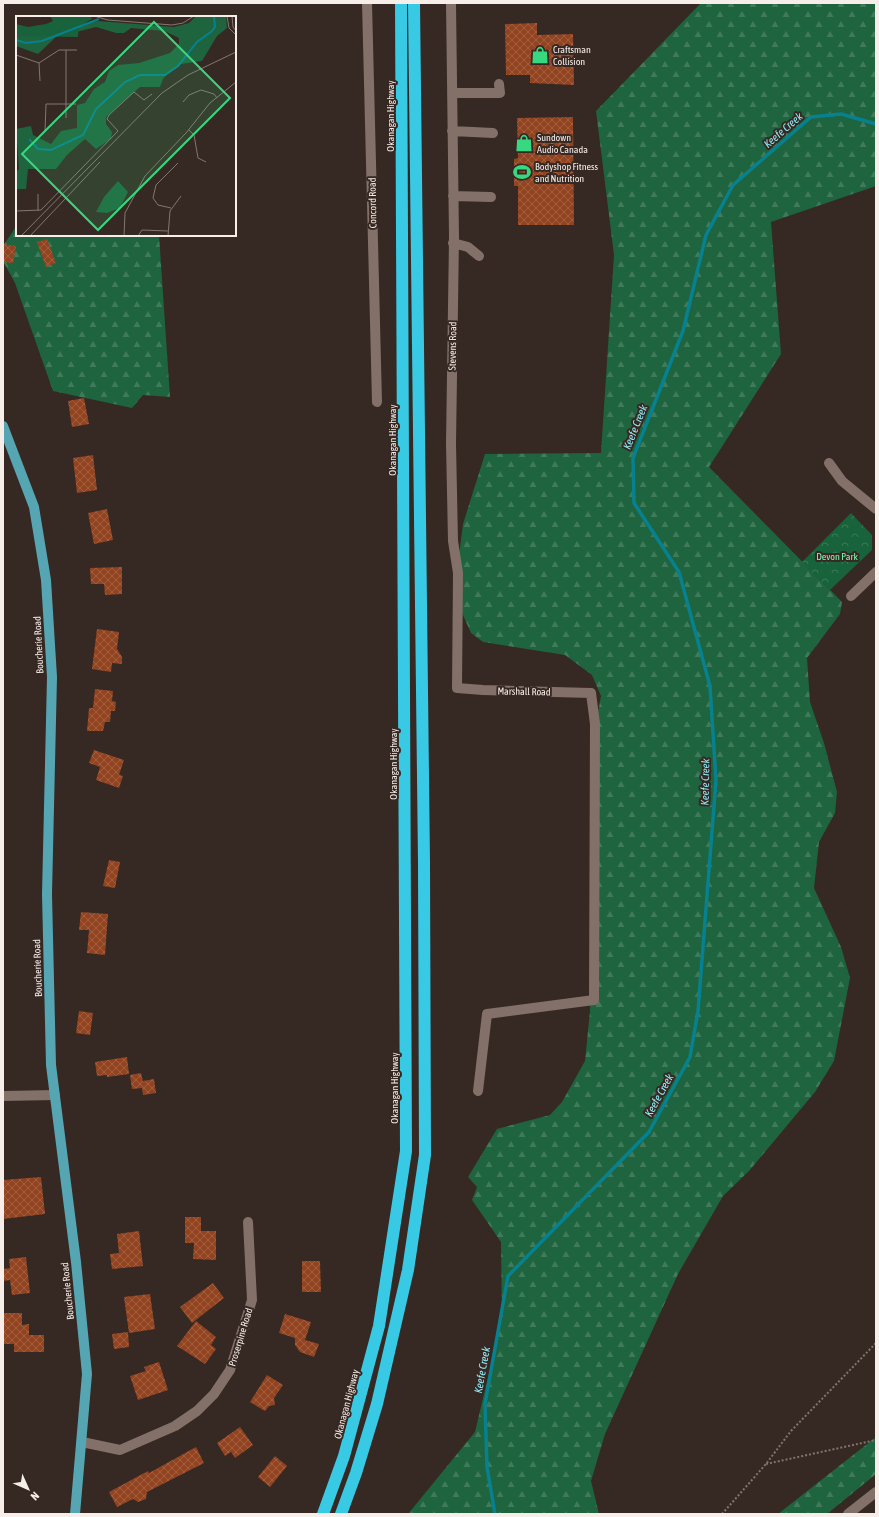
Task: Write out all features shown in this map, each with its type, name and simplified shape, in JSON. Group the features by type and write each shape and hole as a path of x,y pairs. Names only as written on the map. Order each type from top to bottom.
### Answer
{"highway":[{"name":"Okanagan Highway","path":"323,1514 344,1456 379,1326 406,1151 401,3"},
{"path":"341,1514 356,1473 377,1404 408,1270 425,1156 424,862 414,3"}],"main road":[{"name":"Boucherie Road","path":"3,426 34,507 46,580 52,677 47,894 51,1065 76,1262 87,1374 75,1514"}],"street":[{"name":"Concord Road","path":"367,3 377,402"},
{"name":"Stevens Road","path":"451,3 454,243 451,444 453,541 458,573 457,688"},
{"path":"452,93 500,93 499,84"},
{"path":"452,131 492,133"},
{"path":"453,196 491,197"},
{"path":"454,243 468,247 479,256"},
{"path":"829,462 842,481 876,509"},
{"path":"851,596 876,572"},
{"name":"Marshall Road","path":"457,688 591,693 595,724 594,1000 487,1014 478,1090"},
{"path":"3,1096 55,1095"},
{"name":"Proserpine Road","path":"82,1442 120,1450 175,1426 197,1411 214,1394 230,1370 252,1300 248,1222"},
{"path":"848,1514 876,1492"}],"path":[{"path":"722,1514 766,1464 791,1431 876,1343"},
{"path":"766,1464 876,1440"}],"green space":[{"path":"701,3 876,3 876,186 771,222 781,354 709,467 842,602 840,614 807,658 810,702 824,743 837,792 835,813 819,842 814,888 841,947 850,978 834,1061 815,1092 749,1171 723,1196 678,1274 605,1434 591,1481 599,1514 408,1514 475,1432 502,1318 501,1242 472,1200 477,1187 468,1177 497,1129 550,1115 562,1102 585,1061 590,1011 594,734 601,696 592,675 565,655 483,642 471,633 454,595 463,524 485,454 601,453 614,255 596,111"},
{"path":"16,226 16,236 159,236 170,397 143,395 132,408 53,391 15,283 3,261 3,246"},
{"name":"Devon Park","path":"851,513 872,535 872,550 830,590 802,562"},
{"path":"876,1437 876,1474 827,1514 778,1514"}],"building":[{"name":"Craftsman Collision","path":"537,23 537,35 573,34 574,85 530,83 530,75 506,75 505,24"},
{"path":"573,117 574,225 518,225 518,186 514,186 514,159 518,158 517,118"},
{"path":"47,239 56,263 46,267 37,242"},
{"path":"3,244 16,246 13,263 3,262"},
{"path":"84,398 89,424 72,427 68,401"},
{"path":"93,455 97,490 77,493 73,458"},
{"path":"107,509 113,540 94,544 88,513"},
{"path":"122,567 122,594 105,595 104,584 91,584 90,568"},
{"path":"97,629 119,632 117,649 122,657 122,664 112,663 111,672 92,669"},
{"path":"95,689 113,691 112,701 116,702 115,711 111,711 110,722 105,722 103,731 87,731 89,708 93,708"},
{"path":"94,750 124,760 119,775 123,776 119,788 96,780 100,767 89,763"},
{"path":"109,860 120,862 115,888 103,886"},
{"path":"81,912 108,914 105,955 87,953 89,930 79,930"},
{"path":"79,1011 93,1013 90,1035 76,1033"},
{"path":"127,1057 129,1074 107,1077 107,1075 97,1076 95,1062"},
{"path":"141,1073 143,1081 154,1079 156,1093 143,1095 142,1088 132,1089 130,1075"},
{"path":"41,1177 45,1214 3,1219 3,1180"},
{"path":"185,1217 201,1217 201,1231 216,1231 216,1260 193,1259 194,1243 185,1243"},
{"path":"139,1231 143,1266 112,1269 110,1254 119,1253 117,1234"},
{"path":"26,1257 30,1293 12,1295 10,1280 3,1281 3,1269 10,1268 9,1259"},
{"path":"302,1261 320,1261 321,1292 302,1292"},
{"path":"213,1283 224,1298 192,1323 180,1307"},
{"path":"150,1294 155,1329 129,1333 124,1297"},
{"path":"3,1313 22,1313 22,1325 29,1324 29,1335 44,1335 44,1352 14,1352 14,1344 4,1344"},
{"path":"285,1314 311,1322 305,1340 319,1344 314,1357 300,1352 295,1345 295,1338 279,1333"},
{"path":"196,1321 216,1337 211,1345 216,1349 205,1364 177,1346"},
{"path":"128,1332 129,1347 114,1349 112,1334"},
{"path":"159,1362 168,1390 138,1400 130,1376 146,1371 144,1367"},
{"path":"267,1375 283,1385 274,1398 275,1405 269,1406 265,1411 250,1402"},
{"path":"240,1427 253,1445 235,1458 231,1452 225,1456 217,1443"},
{"path":"196,1447 204,1463 147,1492 146,1499 138,1502 133,1499 117,1507 109,1492 148,1471 149,1473"},
{"path":"275,1456 287,1466 270,1487 258,1477"}],"waterway":[{"name":"Keefe Creek","path":"495,1514 487,1467 485,1404 508,1276 649,1132 690,1057 698,1011 716,780 710,686 679,572 634,503 633,458 683,331 706,235 733,185 811,117 841,114 876,124"}],"place":[{"name":"Craftsman Collision","path":"540,55"},
{"name":"Sundown Audio Canada","path":"524,143"},
{"name":"Bodyshop Fitness and Nutrition","path":"522,172"}]}
